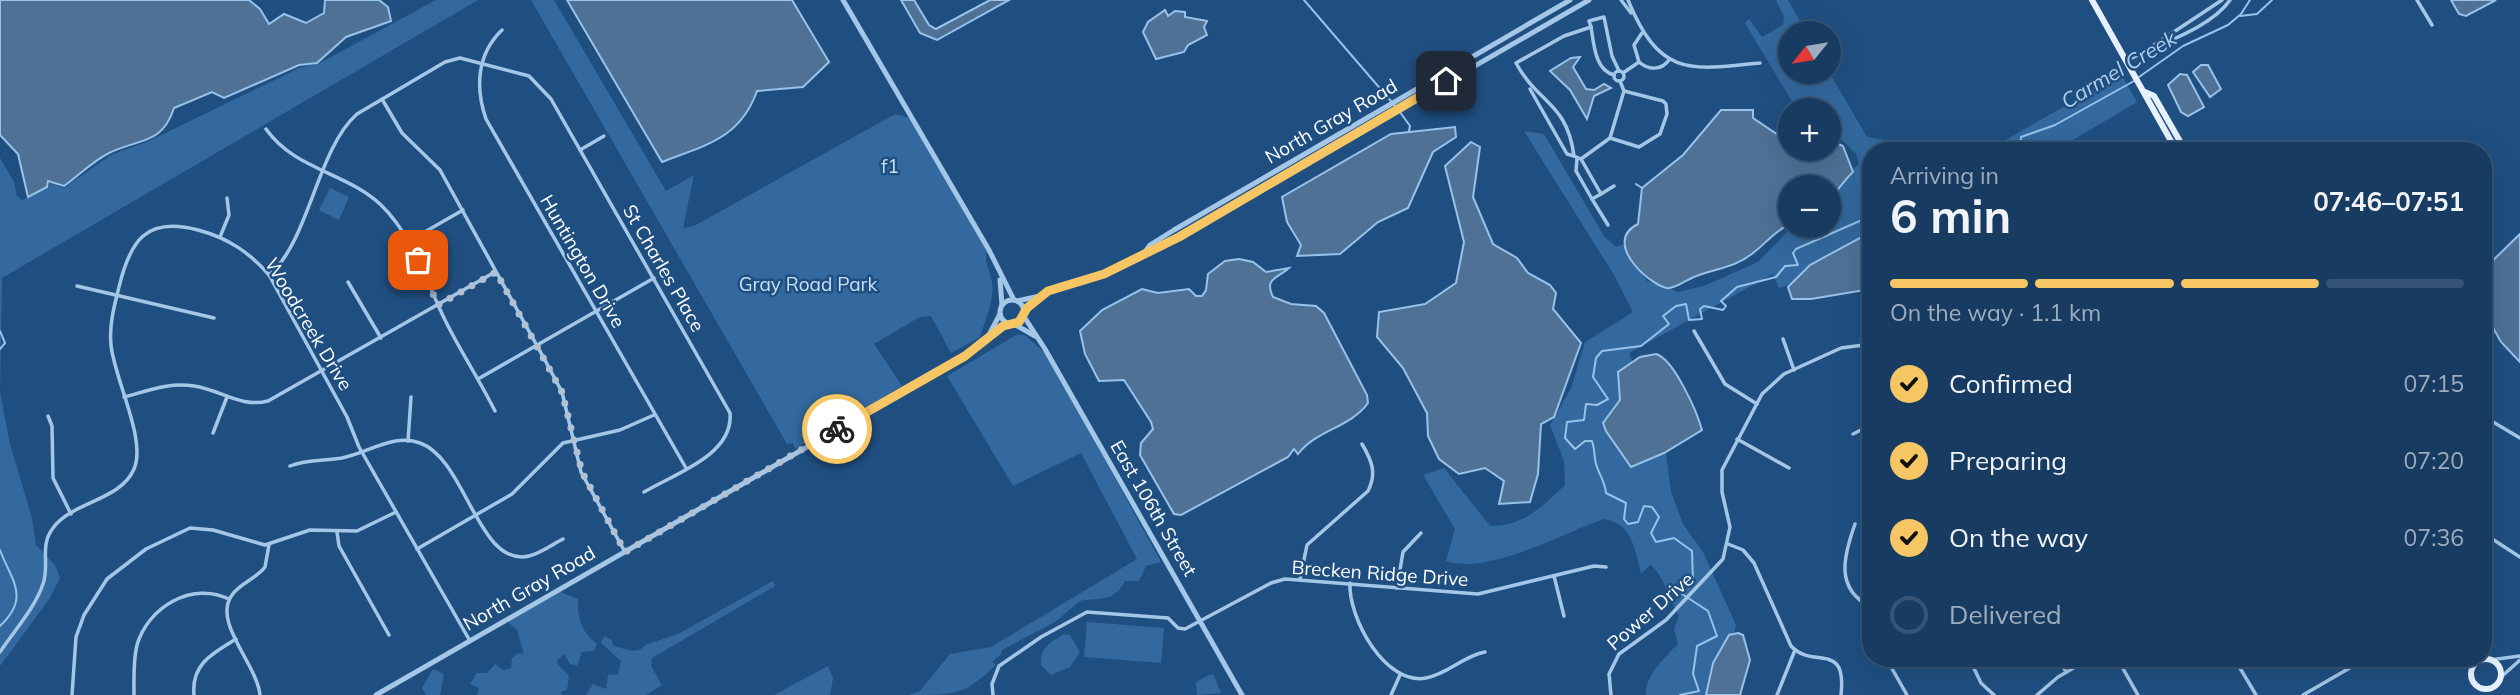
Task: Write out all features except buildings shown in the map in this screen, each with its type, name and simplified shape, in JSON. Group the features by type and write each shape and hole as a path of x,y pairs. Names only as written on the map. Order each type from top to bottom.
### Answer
{"main road":[{"path":"2092,0 2172,142"},
{"path":"2145,92 2154,96 2180,142"},
{"path":"2492,662 2498,667 2497,695"},
{"path":"2472,669 2472,679 2485,695"},
{"path":"2477,686 2487,689 2499,680"}],"street":[{"path":"843,0 987,247 1015,301"},
{"name":"North Gray Road","path":"1145,252 1150,245 1174,230 1570,0"},
{"name":"North Gray Road","path":"987,338 1002,305 1040,296 1061,286 1104,274 1179,237 1589,0"},
{"path":"1621,0 1643,33 1669,59 1699,67 1760,63"},
{"path":"1629,0 1632,14"},
{"path":"2129,64 2222,0"},
{"path":"2142,53 2163,45 2218,13 2230,0"},
{"path":"2417,0 2432,25"},
{"path":"1578,158 1611,138 1624,91 1620,81 1607,73 1599,63 1589,21 1604,17 1612,56 1624,78 1620,81"},
{"path":"1578,158 1567,154 1516,63 1564,36 1591,27"},
{"path":"482,62 487,49 502,30"},
{"path":"1639,62 1634,45 1643,33"},
{"name":"St Charles Place","path":"269,275 286,256 350,121 382,99 450,60 467,58 536,81 580,150 730,413 728,433 721,445 643,492"},
{"path":"1639,62 1654,68 1663,66 1669,59"},
{"name":"Huntington Drive","path":"482,62 479,85 486,119 686,467"},
{"path":"1614,75 1639,62"},
{"path":"1527,85 1549,100 1562,115 1578,158 1601,194"},
{"path":"1611,138 1639,148 1658,137 1667,114 1666,104 1624,91"},
{"path":"382,99 402,133 440,170 562,392 573,440 588,486 625,552"},
{"path":"266,129 289,155 372,197 409,241 438,305 495,411"},
{"path":"580,150 604,136"},
{"path":"1578,158 1576,171 1608,225"},
{"path":"1592,199 1614,186"},
{"path":"220,237 229,215 227,198"},
{"path":"409,241 463,210"},
{"name":"Woodcreek Drive","path":"0,652 43,585 48,536 55,525 117,488 134,469 137,451 111,348 110,327 129,253 148,232 169,225 220,237 254,258 269,275 362,452 470,641"},
{"path":"124,397 183,385 206,389 248,404 268,401 496,272"},
{"path":"999,274 1004,297 1002,305"},
{"path":"478,379 654,278"},
{"path":"348,282 381,338"},
{"path":"77,286 214,318"},
{"name":"North Gray Road","path":"376,695 965,356 987,338 1012,324 1040,296"},
{"name":"East 106th Street","path":"1015,301 1242,695"},
{"name":"East 106th Street","path":"1000,314 1037,338"},
{"path":"1694,331 1725,384 1757,404"},
{"path":"1783,339 1794,369"},
{"path":"1841,695 1843,677 1837,664 1795,650 1754,563 1743,550 1728,544 1730,527 1721,481 1726,460 1771,383 1794,369 1848,345 1862,344"},
{"path":"213,433 228,397"},
{"path":"408,440 411,397"},
{"path":"417,549 512,494 555,449 573,440 620,430 655,415"},
{"path":"48,416 53,432 53,478 71,514"},
{"path":"2492,421 2520,438"},
{"path":"1853,434 1862,430"},
{"path":"1737,439 1788,468"},
{"path":"290,466 408,440 430,447 444,460 496,546 509,555 529,556 563,538"},
{"path":"1300,579 1307,545 1368,491 1374,469 1362,444"},
{"path":"72,695 76,637 84,615 98,589 129,559 190,528 203,528 270,544 305,531 337,532 367,528 396,512"},
{"path":"1855,524 1846,549 1843,569 1853,594 1862,600"},
{"path":"337,532 342,553 389,635"},
{"path":"1397,587 1403,552 1421,533"},
{"path":"2492,539 2520,557"},
{"path":"260,695 255,673 226,618 229,599 237,589 262,571 268,562 270,544"},
{"name":"Power Drive","path":"1611,695 1609,674 1619,653 1656,628 1698,589 1719,566 1728,544"},
{"name":"Brecken Ridge Drive","path":"1200,622 1276,581 1300,579 1478,594 1594,566 1606,567"},
{"path":"1554,576 1564,616"},
{"path":"1350,583 1349,596 1355,614 1382,660 1400,675 1412,678 1429,677 1471,655 1485,652"},
{"path":"134,695 136,649 144,629 157,613 179,598 197,592 212,592 229,599"},
{"path":"993,695 993,675 999,666 1041,637 1087,612 1168,618 1182,629 1200,622"},
{"path":"194,695 194,679 202,663 236,639"},
{"path":"1777,695 1795,650"},
{"path":"2492,658 2520,658"},
{"path":"2499,680 2520,658"},
{"path":"1891,667 1907,695"},
{"path":"1973,667 1981,683 1994,695"},
{"path":"2063,667 2066,672"},
{"path":"2037,695 2075,667"},
{"path":"2122,667 2138,695"},
{"path":"2239,667 2256,695"},
{"path":"2303,695 2351,667"},
{"path":"1391,695 1400,675"}],"green space":[{"path":"436,0 478,0 2,278 0,392 0,158 14,182 17,196 22,200 48,188 50,183 64,188 111,155 149,141 299,68 320,63"},
{"path":"531,0 554,0 666,191 694,175 683,228 694,226 895,114 910,118 987,251 992,296 980,337 951,353 931,316 920,317 874,344 902,386 795,449 793,443 787,444"},
{"path":"1776,0 1788,0 1800,21 1784,21"},
{"path":"1749,19 1762,37 1778,28 1778,78 1745,23"},
{"path":"2121,74 2137,102 2070,142 2002,142"},
{"path":"1781,84 1836,84 1867,137 1897,142 1862,142 1862,260 1779,288 1773,274 1629,353 1664,437 1671,492 1683,524 1703,552 1736,625 1723,695 1646,695 1652,674 1678,644 1674,629 1679,616 1655,569 1650,565 1641,574 1631,539 1621,526 1604,519 1504,558 1463,564 1446,561 1455,529 1423,475 1444,468 1490,526 1512,523 1540,508 1565,485 1564,461 1550,425 1571,388 1585,342 1633,312 1614,275 1524,131 1544,134 1604,236 1616,247 1623,244 1647,281 1678,292 1704,286 1758,262 1781,238 1841,238 1841,182 1859,163 1856,154 1841,140 1841,98 1790,98"},
{"path":"330,188 349,197 339,220 319,210"},
{"path":"1018,334 1026,336 1048,356 1161,562 1146,566 1139,581 1125,581 1116,593 1106,598 1080,601 1055,622 1002,650 992,662 996,665 967,688 938,695 909,695 920,691 950,654 991,647 1137,559 1081,453 1013,486 947,376"},
{"path":"0,392 10,444 32,518 36,545 55,565 60,578 50,598 0,666"},
{"path":"773,581 775,586 652,658 651,666 662,685 646,695 586,695 593,684 606,689 608,675 618,674 621,661 601,643 604,636 612,640 613,646 638,650 678,634"},
{"path":"560,592 578,599 581,624 597,644 594,651 582,652 577,666 570,664 564,654 556,662 569,676 567,690 561,692 562,695 477,695 479,688 470,684 477,673 487,673 495,664 503,670 511,668 512,658 518,653 524,654 517,630 508,622"},
{"path":"1087,622 1164,628 1161,663 1084,657"},
{"path":"1064,634 1070,635 1080,652 1070,667 1051,675 1041,665 1042,654 1047,646"},
{"path":"828,666 833,679 830,695 774,695"},
{"path":"433,669 444,674 440,695 426,695 422,688"},
{"path":"1214,675 1221,693 1197,695 1196,682"}],"shaded area":[{"path":"0,0 249,0 260,9 269,24 284,14 306,23 324,13 325,0 379,0 388,7 391,21 346,37 317,63 299,65 224,98 212,92 174,108 163,129 156,135 103,156 64,186 48,181 47,187 28,197 18,154 0,135"},
{"path":"567,0 792,0 829,62 803,87 757,91 750,107 731,130 706,145 662,162"},
{"path":"901,0 914,0 929,25 936,29 990,0 1009,0 937,40 920,33"},
{"path":"2451,0 2496,0 2466,16 2459,14"},
{"path":"1165,10 1168,16 1175,11 1185,12 1185,17 1207,21 1204,27 1207,35 1188,45 1184,52 1156,59 1143,32 1148,22"},
{"path":"1580,57 1573,67 1586,89 1594,90 1604,84 1611,88 1594,96 1587,119 1570,90 1550,71 1571,58"},
{"path":"2201,65 2208,65 2221,89 2210,97 2193,72"},
{"path":"2180,74 2187,75 2204,107 2188,116 2181,112 2168,85"},
{"path":"1721,110 1753,110 1753,118 1778,135 1778,161 1841,161 1841,145 1853,172 1841,186 1841,175 1778,175 1778,232 1740,261 1695,276 1670,288 1663,287 1643,274 1627,253 1625,242 1628,232 1638,224 1642,188 1683,155"},
{"path":"1455,127 1456,137 1433,152 1408,208 1378,222 1340,254 1297,256 1301,245 1287,222 1282,197 1391,134"},
{"path":"1471,142 1480,147 1473,197 1493,244 1517,258 1528,273 1550,285 1556,293 1553,309 1581,343 1554,417 1541,424 1538,474 1530,502 1499,504 1504,481 1485,468 1459,474 1439,459 1428,436 1427,413 1403,368 1377,337 1379,312 1425,304 1456,283 1464,242 1445,166"},
{"path":"2520,234 2520,362 2501,342 2492,326 2492,261"},
{"path":"1862,237 1862,290 1811,299 1792,299 1788,287 1810,265"},
{"path":"1239,259 1253,262 1266,272 1289,268 1271,282 1273,297 1291,304 1316,306 1324,313 1367,395 1368,403 1352,418 1314,439 1298,454 1294,449 1288,457 1181,515 1174,514 1140,455 1141,443 1153,429 1151,422 1124,380 1099,381 1085,354 1080,331 1102,310 1142,289 1158,293 1189,289 1196,296 1202,296 1206,290 1208,274 1225,261"},
{"path":"1656,354 1670,365 1677,375 1702,430 1664,453 1631,467 1603,423 1620,400 1618,372 1640,357"},
{"path":"1729,635 1743,635 1750,660 1740,695 1706,695 1713,663"}],"waterway":[{"path":"1304,0 1396,107"},
{"name":"Carmel Creek","path":"2139,77 2183,46 2228,25 2241,14 2250,0"},
{"path":"2240,16 2257,14 2272,0"},
{"name":"Carmel Creek","path":"2021,142 2021,137 2055,125 2134,81"},
{"path":"1400,112 1410,126 1409,131"},
{"path":"1636,184 1642,188"},
{"name":"Carmel Creek","path":"1680,695 1699,691 1693,674 1697,646 1717,636 1708,611 1682,594 1686,584 1693,581 1692,551 1674,538 1656,542 1651,533 1659,517 1652,507 1644,506 1638,522 1628,524 1624,519 1626,503 1606,493 1596,464 1592,441 1585,441 1575,449 1565,438 1567,422 1584,420 1586,404 1597,405 1608,399 1593,377 1596,358 1602,351 1641,346 1669,324 1663,316 1676,306 1686,304 1689,320 1702,319 1700,309 1704,306 1723,310 1726,306 1721,301 1737,287 1776,277 1785,266 1798,265 1793,253 1796,249 1862,220"},
{"path":"0,331 5,343 0,349"},
{"path":"0,550 16,588 17,597 15,606 0,626"}],"way so far":[{"path":"418,260 438,305 496,272 562,392 582,472 625,552 837,429"}],"route":[{"path":"837,429 965,356 1003,326 1019,322 1027,308 1048,291 1104,274 1179,237 1446,81"}],"park label":[{"name":"f1","path":"890,166"},
{"name":"Gray Road Park","path":"808,284"}]}
